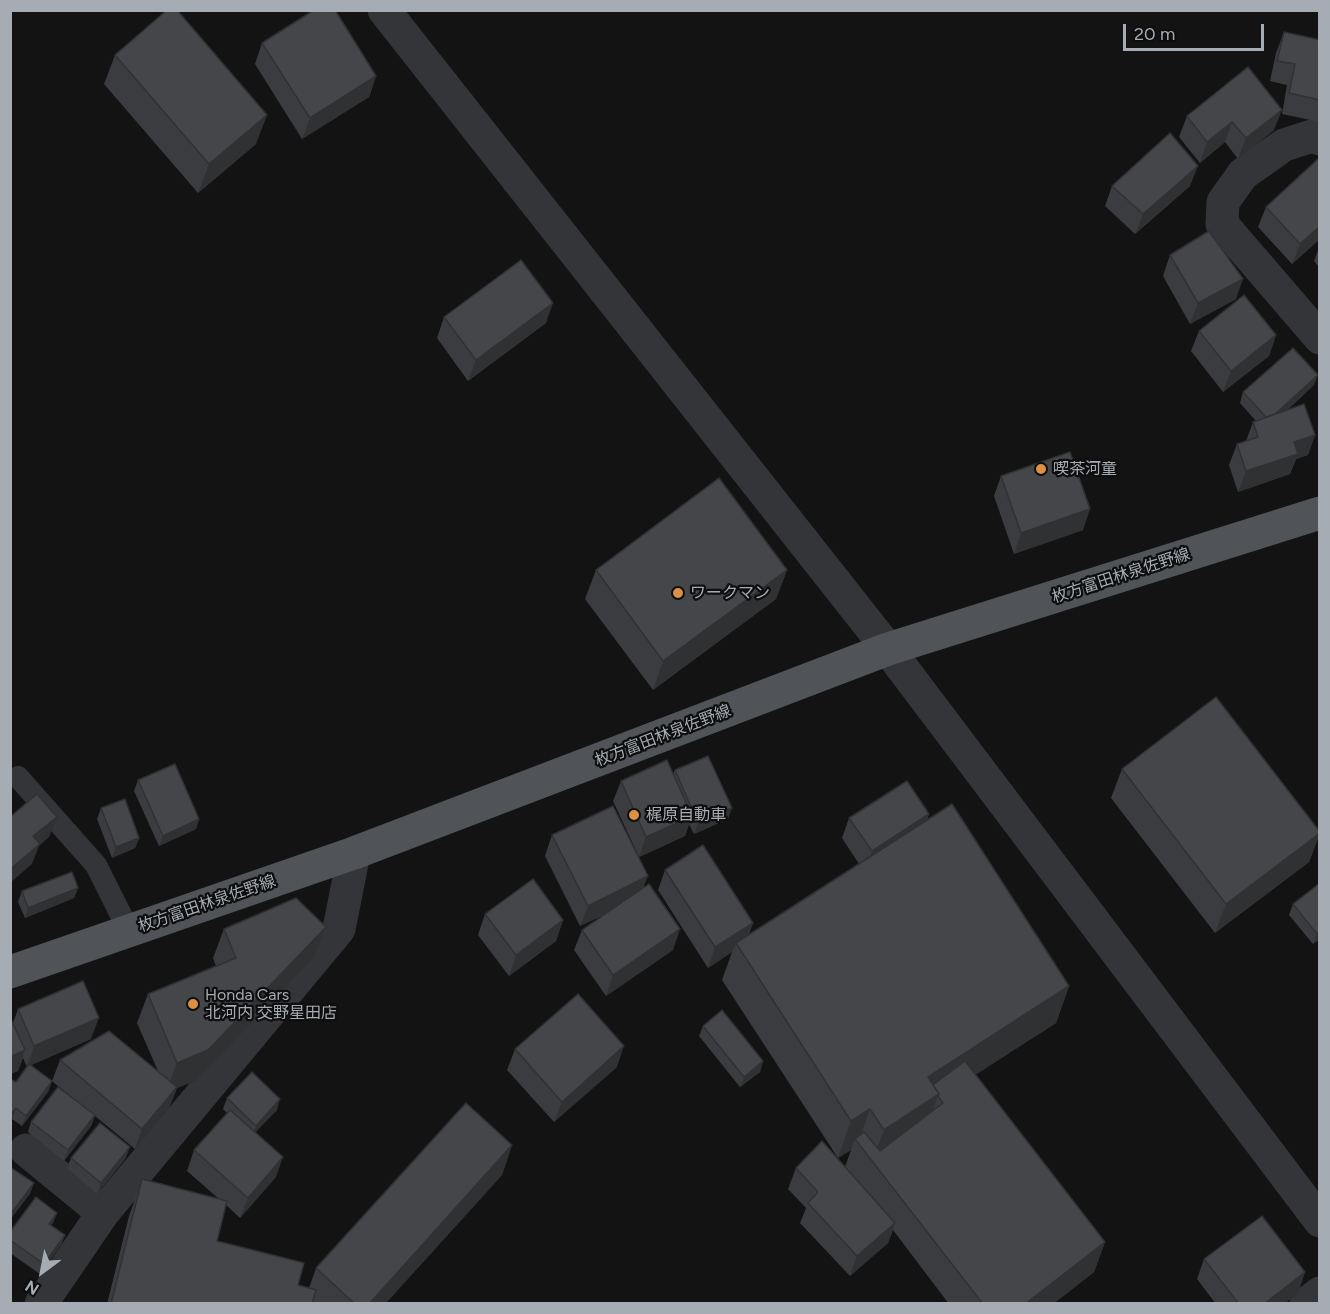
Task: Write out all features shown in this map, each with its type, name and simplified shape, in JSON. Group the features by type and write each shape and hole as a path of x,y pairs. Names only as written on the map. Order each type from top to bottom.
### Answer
{"main road":[{"name":"枚方富田林泉佐野線","path":"10,972 354,854 888,649 1320,513"}],"street":[{"path":"384,10 888,649 1320,1221"},
{"path":"1320,139 1312,136 1284,145 1243,174 1223,202 1222,224 1320,338"},
{"path":"41,1304 104,1213 339,929 354,854"},
{"path":"26,1150 104,1213"},
{"path":"1306,1304 1320,1293"}],"lane":[{"path":"18,777 96,865 129,931"}],"building":[{"path":"167,10 177,10 267,115 209,164 115,55"},
{"path":"314,10 335,10 376,76 310,118 262,43"},
{"path":"1284,32 1320,40 1320,100 1289,93 1295,64 1277,61"},
{"path":"1248,67 1282,110 1246,138 1232,122 1207,142 1187,116"},
{"path":"1170,133 1198,166 1143,214 1112,186"},
{"path":"1318,159 1320,160 1320,226 1300,244 1266,207"},
{"path":"1209,231 1243,279 1198,303 1170,255"},
{"path":"521,260 553,303 476,360 444,317"},
{"path":"1244,295 1276,335 1231,371 1199,331"},
{"path":"1293,348 1318,375 1275,414 1266,417 1243,392"},
{"path":"1304,404 1315,435 1294,442 1298,454 1246,471 1237,444 1258,437 1253,422"},
{"path":"1070,452 1090,509 1021,533 1001,476"},
{"path":"719,478 787,570 663,661 596,570"},
{"path":"1216,697 1320,832 1226,904 1122,769"},
{"path":"708,756 732,808 698,823 675,770"},
{"path":"667,760 692,816 646,837 621,781"},
{"path":"175,764 199,819 163,836 138,780"},
{"path":"907,781 929,814 872,851 849,818"},
{"path":"37,794 57,817 33,836 40,844 10,869 10,817"},
{"path":"125,799 139,838 116,847 101,808"},
{"path":"952,804 1069,986 928,1077 939,1094 884,1130 870,1109 851,1121 736,943"},
{"path":"613,806 648,876 588,906 552,835"},
{"path":"703,845 753,923 715,947 665,870"},
{"path":"72,872 78,888 28,908 22,891"},
{"path":"533,879 563,920 516,955 485,914"},
{"path":"1320,883 1320,931 1317,934 1293,904"},
{"path":"649,884 680,929 613,975 582,930"},
{"path":"296,898 326,927 208,1050 177,1063 148,994 236,958 224,929"},
{"path":"83,981 99,1018 34,1046 18,1009"},
{"path":"578,994 624,1046 562,1102 515,1049"},
{"path":"722,1010 763,1061 744,1077 703,1026"},
{"path":"10,1017 25,1050 10,1057"},
{"path":"109,1031 177,1087 142,1129 60,1060"},
{"path":"965,1061 1105,1242 1025,1304 983,1304 855,1139 864,1132 880,1151 943,1103 933,1085"},
{"path":"29,1064 52,1081 26,1116 16,1108 10,1115 10,1079 16,1082"},
{"path":"252,1072 280,1099 256,1126 227,1098"},
{"path":"58,1087 95,1115 68,1150 31,1122"},
{"path":"466,1103 512,1145 369,1304 355,1304 316,1268"},
{"path":"230,1110 283,1157 248,1198 194,1150"},
{"path":"100,1123 130,1147 101,1183 71,1158"},
{"path":"822,1141 895,1223 857,1256 808,1203 818,1192 796,1168"},
{"path":"10,1167 34,1183 10,1215"},
{"path":"142,1179 227,1201 217,1241 304,1263 298,1285 316,1290 312,1304 111,1304"},
{"path":"36,1197 57,1213 49,1224 65,1235 44,1264 10,1240 10,1232"},
{"path":"1262,1216 1305,1272 1264,1304 1239,1304 1204,1259"}],"place":[{"name":"喫茶河童","path":"1041,469"},
{"name":"ワークマン","path":"678,593"},
{"name":"梶原自動車","path":"634,815"},
{"name":"Honda Cars 北河内 交野星田店","path":"193,1004"}]}
